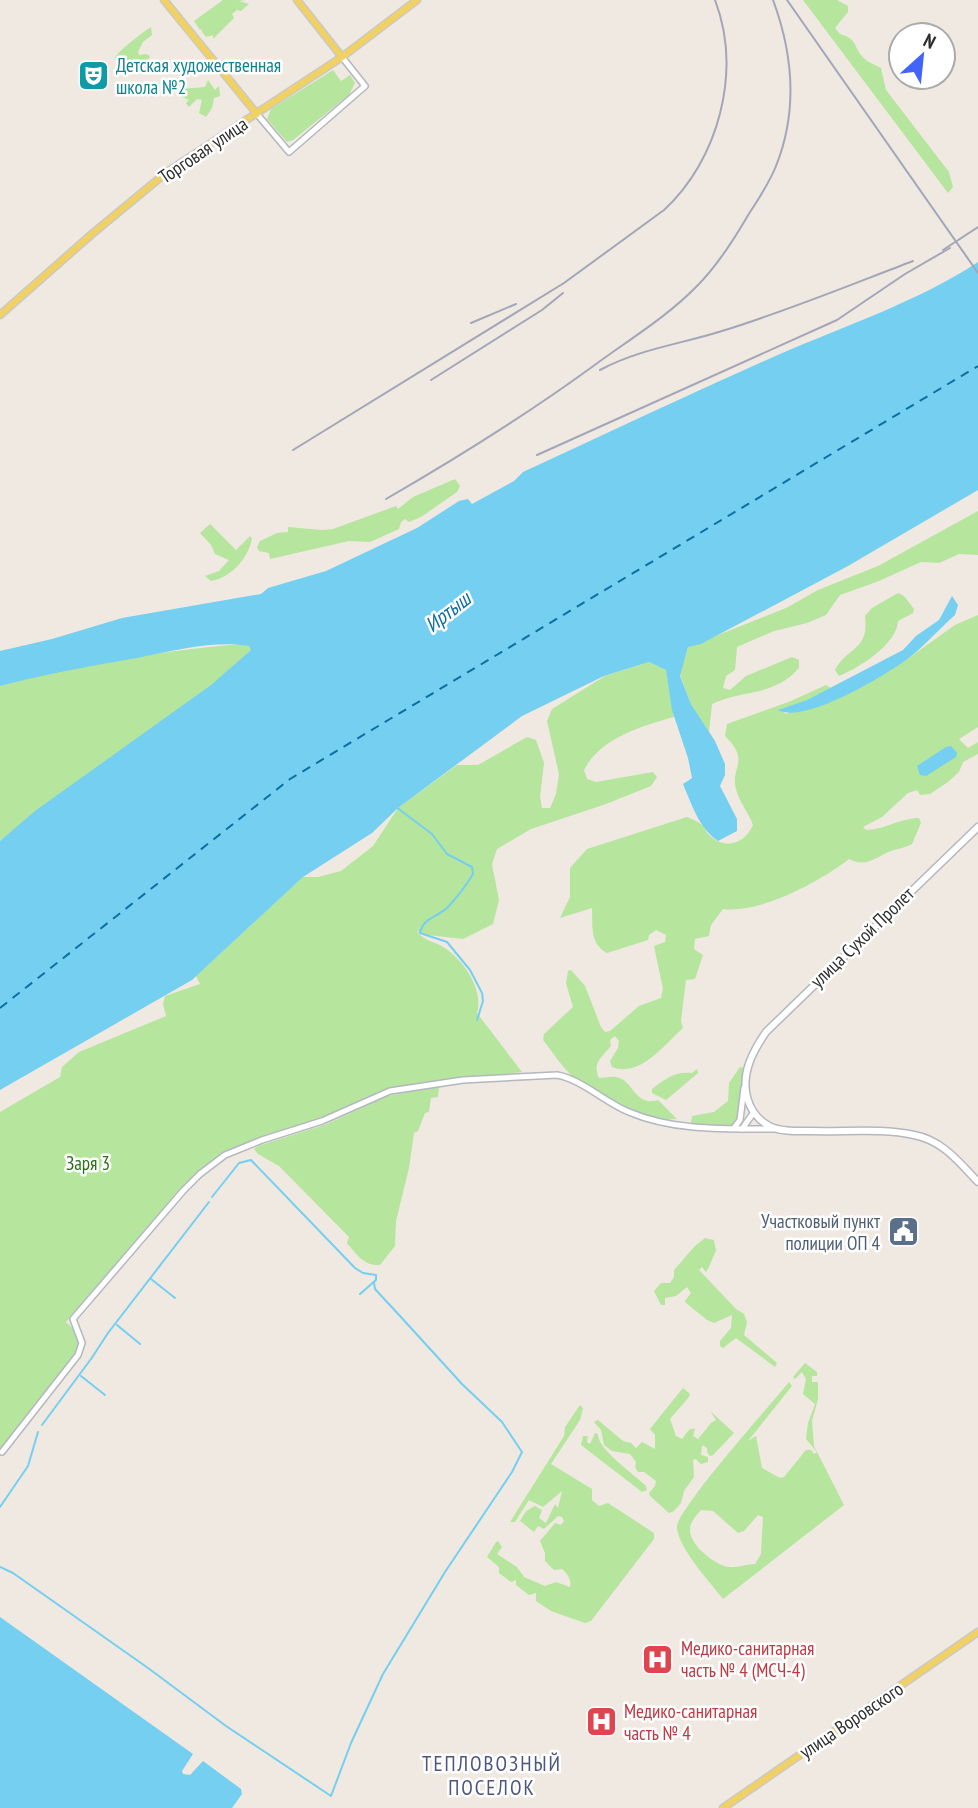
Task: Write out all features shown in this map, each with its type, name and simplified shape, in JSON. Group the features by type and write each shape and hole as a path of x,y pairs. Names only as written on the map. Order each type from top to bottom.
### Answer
{"main road":[{"path":"164,0 257,114"},
{"path":"297,0 342,57"},
{"name":"Торговая улица","path":"0,316 167,172 342,57 417,0"},
{"name":"улица Сухой Пролет","path":"745,1082 752,1053 766,1032 978,827"},
{"path":"745,1082 746,1094 754,1112 765,1124 778,1129 914,1135 941,1146 978,1182"},
{"name":"улица Воровского","path":"723,1808 978,1632"}],"street":[{"path":"257,114 289,152 365,86 342,57"},
{"path":"2,1452 78,1355 82,1343 74,1319 192,1181 217,1160 238,1149 322,1121 390,1091 463,1080 537,1076 567,1077 612,1105 648,1119 730,1129 778,1129"},
{"path":"730,1129 737,1126 740,1120 745,1082"},
{"path":"742,1129 754,1112"}],"green space":[{"path":"223,0 246,0 239,1 249,4 232,14 234,18 213,39 213,35 206,37 194,21"},
{"path":"803,0 837,0 848,6 848,12 835,28 840,34 851,39 865,59 881,68 886,90 949,172 953,187 948,193"},
{"path":"151,27 152,35 143,42 138,52 139,55 150,56 147,65 150,73 138,59 126,68 121,67 115,57"},
{"path":"333,70 341,81 350,75 355,83 349,95 287,142 267,119 271,109"},
{"path":"208,80 215,90 219,86 220,96 214,98 206,117 199,113 202,100 197,99 189,107 186,103 189,100 178,95 182,89 205,87"},
{"path":"455,479 460,486 457,492 421,517 409,522 405,519 399,529 370,542 349,541 270,559 269,553 259,551 257,547 260,541 277,533 288,532 288,527 333,529 396,506 398,509 413,497"},
{"path":"978,511 978,555 959,554 939,563 921,562 840,595 826,615 774,631 737,647 735,670 726,676 723,688 730,690 746,676 792,657 799,660 799,668 779,684 712,704 709,732 691,704 680,675 688,647 786,608 818,590 878,566"},
{"path":"210,524 236,550 250,536 252,539 247,554 237,566 225,576 211,581 205,576 219,571 229,560 215,554 200,533"},
{"path":"898,593 904,596 914,609 913,613 898,621 891,638 876,654 839,676 835,670 864,636 865,616 872,608"},
{"path":"978,615 978,727 959,739 968,748 978,742 978,754 963,762 959,772 930,794 920,795 917,790 908,793 882,817 863,827 866,830 873,829 919,818 921,823 912,844 867,862 849,859 807,886 772,901 738,909 723,909 711,925 709,936 695,939 694,949 703,955 695,979 686,980 681,1021 683,1028 651,1058 632,1068 612,1067 610,1061 619,1041 615,1036 610,1040 611,1046 597,1064 599,1078 622,1079 639,1097 650,1101 658,1100 677,1119 652,1117 625,1109 599,1096 573,1077 543,1040 544,1034 573,1007 566,983 568,971 571,970 585,986 601,1027 605,1032 610,1031 639,1006 661,998 663,989 654,946 665,942 666,935 656,930 649,935 648,940 607,953 601,949 592,927 592,908 560,918 570,897 570,868 587,849 687,817 701,824 714,839 727,844 739,841 753,825 736,789 738,758 733,745 725,736 727,724 826,685 831,688 780,710 786,714 903,662 955,625"},
{"path":"240,644 250,646 251,650 218,679 58,795 0,841 0,686 119,660"},
{"name":"Заря 3","path":"649,662 666,670 674,717 636,729 611,742 600,749 584,770 587,779 596,782 653,772 657,777 651,786 531,829 497,849 492,864 499,900 493,924 463,939 417,931 426,939 445,948 465,968 478,995 477,1013 522,1072 383,1090 323,1118 221,1153 184,1186 66,1322 77,1332 80,1349 4,1448 0,1449 0,1112 60,1077 62,1067 79,1052 166,1016 163,1004 165,996 200,984 196,976 303,877 318,877 341,871 373,846 398,808 457,765 478,765 527,737 536,740 544,763 540,797 542,808 550,808 556,794 559,774 547,721 552,709 605,676"},
{"path":"740,1067 744,1068 738,1119 732,1127 691,1123 692,1116 714,1112 728,1101 729,1083"},
{"path":"697,1069 698,1073 666,1100 652,1093 652,1089 670,1076 692,1073"},
{"path":"439,1086 438,1097 431,1098 429,1112 425,1113 418,1131 414,1133 409,1168 396,1221 395,1246 380,1265 361,1259 347,1243 349,1237 279,1166 254,1149 327,1124 387,1096"},
{"path":"705,1238 714,1240 716,1251 706,1272 702,1267 699,1270 744,1314 747,1322 744,1335 777,1363 775,1367 736,1338 723,1348 720,1346 720,1341 731,1328 732,1315 714,1323 707,1320 686,1303 691,1293 687,1287 676,1296 665,1298 665,1305 661,1305 654,1291 661,1283 670,1283 674,1270"},
{"path":"805,1363 817,1372 817,1376 812,1376 812,1382 818,1382 818,1399 812,1421 814,1446 844,1505 723,1599 689,1555 677,1527 681,1516 708,1478 789,1382 792,1386 748,1441 756,1436 762,1468 780,1478 784,1477 806,1450 811,1450 814,1454 817,1452 806,1439 815,1404 803,1394 806,1379 802,1372 795,1379 793,1377","holes":["701,1510 713,1511 738,1533 744,1531 758,1515 763,1517 761,1554 755,1564 728,1567 710,1558 698,1547 691,1535 691,1524"]},
{"path":"683,1388 690,1394 689,1397 670,1419 676,1436 682,1439 689,1430 695,1429 693,1436 698,1439 716,1420 710,1411 734,1433 713,1455 710,1456 707,1448 702,1445 701,1455 708,1457 708,1462 701,1464 696,1459 693,1460 694,1477 684,1491 681,1503 669,1513 650,1496 656,1481 644,1472 638,1472 636,1462 630,1454 612,1451 604,1445 601,1430 594,1422 598,1420 636,1448 642,1442 655,1449 655,1435 650,1429"},
{"path":"580,1405 583,1408 580,1420 551,1464 592,1489 592,1500 599,1506 608,1503 654,1533 654,1539 591,1621 585,1623 551,1611 536,1601 536,1593 529,1595 516,1585 516,1580 511,1582 499,1573 499,1567 487,1557 498,1541 502,1547 497,1554 517,1567 524,1577 545,1586 556,1582 570,1587 570,1579 564,1571 554,1570 545,1561 540,1541 555,1523 561,1525 564,1521 562,1517 558,1516 544,1529 538,1526 534,1532 520,1521 526,1511 535,1506 542,1510 539,1518 546,1523 555,1504 558,1508 562,1491 543,1507 529,1500 515,1522 510,1522 564,1436 565,1427"},
{"path":"595,1433 598,1434 603,1447 646,1486 647,1490 642,1492 581,1445 583,1436 588,1436 587,1442 590,1444"}],"water":[{"name":"Иртыш","path":"978,262 978,490 848,566 701,644 688,647 680,676 691,704 715,741 725,764 725,775 720,786 737,819 737,831 718,841 706,830 693,808 683,784 692,778 672,710 666,670 649,662 604,676 522,716 398,808 372,833 303,877 192,980 0,1090 0,841 35,811 211,685 251,650 249,646 222,644 193,647 68,670 0,686 0,651 122,618 261,594 268,588 326,571 417,528 459,501 468,499 472,504 514,481 523,472 747,368 907,301"},
{"path":"952,596 958,605 955,615 902,663 859,689 822,706 790,713 778,710 807,700 903,650 916,636 939,620"},
{"path":"951,746 957,753 956,757 926,776 920,775 917,766"},
{"path":"0,1617 193,1754 182,1771 183,1774 190,1775 203,1761 241,1789 242,1794 232,1808 0,1808"}],"waterway":[{"path":"396,807 432,834 447,854 472,867 473,874 459,895 445,910 428,920 420,933 447,942 470,970 482,993 483,1001 477,1020"},
{"path":"212,1197 239,1163 251,1160 355,1268 363,1273 376,1275 376,1280 360,1294"},
{"path":"42,1425 108,1333 209,1202"},
{"path":"151,1279 175,1298"},
{"path":"0,1567 13,1573 226,1726 331,1796 351,1743 383,1674 445,1572 512,1472 522,1452 502,1422 462,1384 375,1289 374,1283"},
{"path":"117,1325 140,1344"},
{"path":"81,1376 105,1395"},
{"path":"0,1507 28,1466 38,1432"}],"ferry route":[{"path":"0,1008 290,779 978,366"}],"railway":[{"path":"293,450 564,283 664,210 699,166 720,112 726,56 723,27 715,0"},
{"path":"386,499 465,452 567,385 673,308 718,262 770,179 788,124 789,62 773,0"},
{"path":"787,0 978,273"},
{"path":"943,250 978,227"},
{"path":"537,455 837,320 905,274 950,248"},
{"path":"600,370 645,352 707,336 770,315 913,261"},
{"path":"431,380 542,310 563,293"},
{"path":"471,323 516,304"}],"place":[{"name":"Детская художественная школа №2","path":"93,76"},
{"name":"Участковый пункт полиции ОП 4","path":"903,1232"},
{"name":"Медико-санитарная часть № 4 (МСЧ-4)","path":"658,1659"},
{"name":"Медико-санитарная часть № 4","path":"601,1722"}],"district":[{"name":"ТЕПЛОВОЗНЫЙ ПОСЕЛОК","path":"492,1776"}]}
